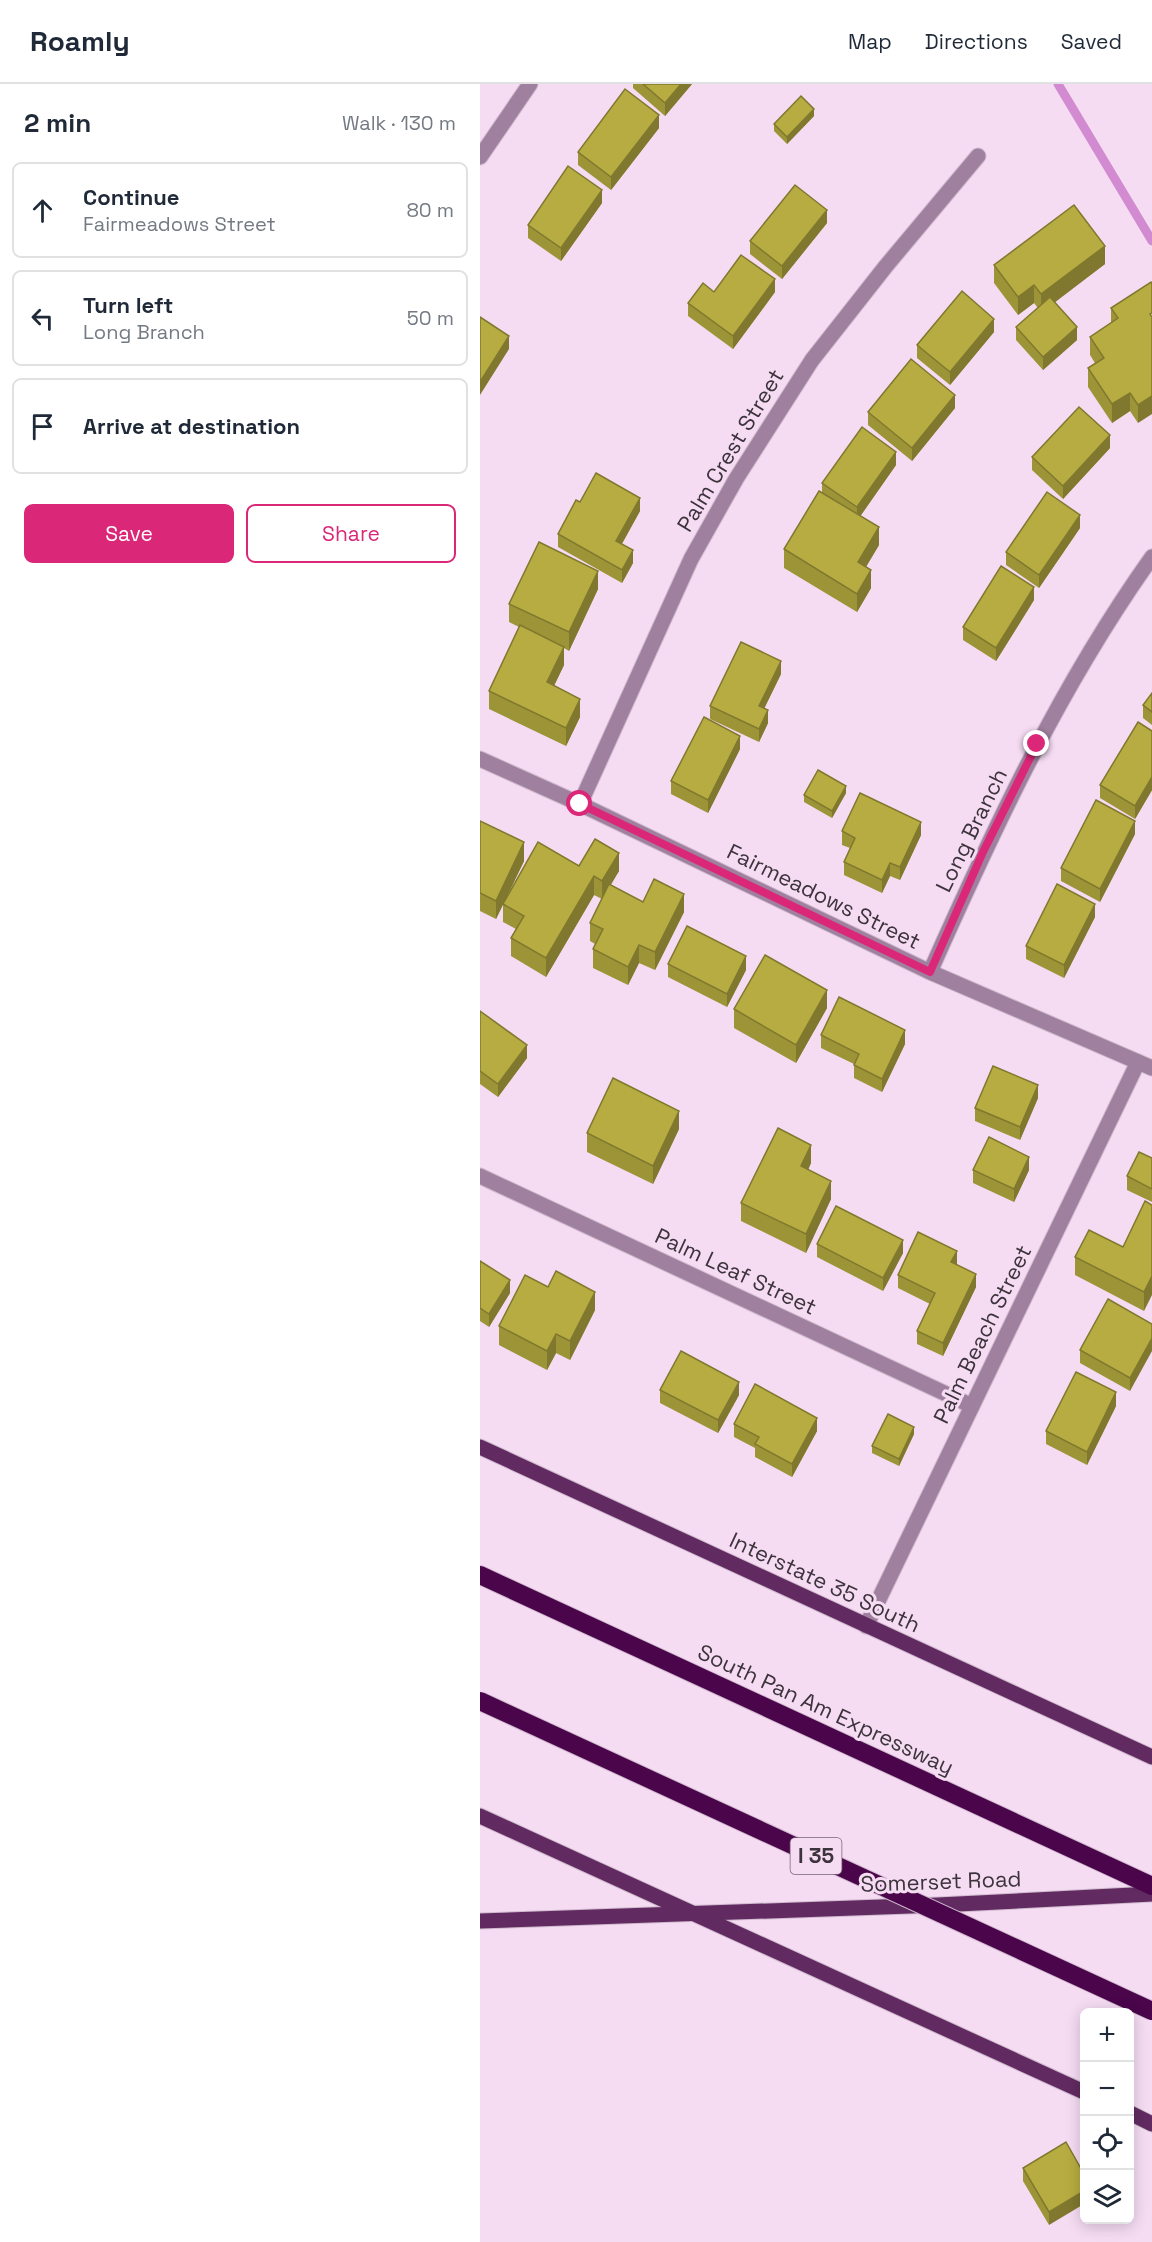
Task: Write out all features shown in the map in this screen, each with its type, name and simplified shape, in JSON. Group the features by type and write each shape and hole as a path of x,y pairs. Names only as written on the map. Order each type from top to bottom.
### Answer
{"highway":[{"name":"South Pan Am Expressway","path":"480,1575 1152,1886"},
{"name":"I 35","path":"480,1701 1152,2011"}],"main road":[{"name":"Interstate 35 South","path":"480,1447 1152,1757"},
{"path":"480,1816 1080,2090"},
{"name":"Somerset Road","path":"480,1921 949,1904 1152,1894"},
{"path":"1134,2115 1152,2124"}],"street":[{"path":"480,157 531,84"},
{"name":"Palm Crest Street","path":"580,804 691,559 736,479 812,360 885,266 978,156"},
{"name":"Long Branch","path":"930,972 983,852 1037,744 1091,649 1152,557"},
{"name":"Fairmeadows Street","path":"480,759 580,804 930,972 1148,1063"},
{"name":"Palm Beach Street","path":"866,1626 972,1407 1148,1063"},
{"name":"Palm Leaf Street","path":"480,1176 972,1407"}],"building":[{"path":"643,84 681,84 665,103"},
{"path":"625,89 659,115 611,177 578,152"},
{"path":"801,96 814,109 787,137 774,124"},
{"path":"568,166 602,190 561,248 528,225"},
{"path":"795,185 827,210 782,266 750,241"},
{"path":"1074,205 1105,246 1041,294 1034,285 1018,297 994,265"},
{"path":"741,255 775,279 733,336 688,303 703,283 714,292"},
{"path":"1151,282 1152,396 1138,405 1130,393 1112,404 1088,368 1104,358 1090,337 1118,318 1111,308"},
{"path":"962,291 994,319 950,372 917,345"},
{"path":"1050,297 1077,327 1043,357 1016,327"},
{"path":"480,317 509,336 480,382"},
{"path":"911,359 955,395 912,448 868,412"},
{"path":"1079,407 1110,435 1063,486 1032,457"},
{"path":"862,427 896,452 857,507 822,483"},
{"path":"596,473 640,498 616,541 633,550 622,570 558,534 576,500 580,502"},
{"path":"819,491 879,527 858,562 871,570 857,594 784,549"},
{"path":"1047,492 1080,515 1039,575 1006,552"},
{"path":"539,542 598,571 569,632 509,604"},
{"path":"1001,566 1034,587 996,648 963,627"},
{"path":"520,625 564,647 547,682 580,699 566,728 489,691"},
{"path":"741,642 781,661 759,706 768,710 759,729 710,706"},
{"path":"1152,693 1152,712 1143,705"},
{"path":"704,717 740,736 708,800 671,781"},
{"path":"1138,722 1152,731 1152,777 1135,806 1100,785"},
{"path":"818,770 846,786 832,811 804,795"},
{"path":"860,793 921,822 900,867 890,863 882,880 844,862 855,838 842,831"},
{"path":"1096,800 1135,821 1100,889 1061,868"},
{"path":"480,821 524,842 496,901 480,893"},
{"path":"595,839 619,853 602,881 594,876 546,958 511,938 524,916 503,904 538,842 579,866"},
{"path":"654,879 684,894 655,952 639,945 628,967 593,949 603,929 590,923 609,884 643,902"},
{"path":"1057,884 1095,904 1064,965 1026,946"},
{"path":"687,926 746,956 727,994 668,964"},
{"path":"765,955 827,990 796,1045 734,1009"},
{"path":"839,997 905,1030 882,1079 854,1065 859,1054 821,1035"},
{"path":"480,1011 527,1045 498,1084 480,1071"},
{"path":"993,1066 1038,1085 1020,1127 975,1108"},
{"path":"613,1078 679,1111 653,1166 587,1133"},
{"path":"778,1128 811,1145 801,1166 831,1181 806,1234 741,1203"},
{"path":"989,1137 1029,1157 1014,1189 973,1170"},
{"path":"1139,1152 1152,1158 1152,1189 1127,1176"},
{"path":"1145,1201 1152,1205 1152,1276 1144,1292 1075,1257 1089,1230 1123,1247"},
{"path":"836,1206 903,1240 883,1278 817,1244"},
{"path":"918,1232 957,1251 951,1262 976,1274 943,1343 917,1331 935,1293 898,1275"},
{"path":"480,1261 510,1280 489,1314 480,1308"},
{"path":"556,1271 595,1292 570,1341 556,1334 547,1351 499,1326 525,1275 548,1287"},
{"path":"1108,1299 1152,1324 1152,1338 1130,1378 1080,1350"},
{"path":"681,1351 739,1382 718,1420 660,1390"},
{"path":"1076,1372 1116,1392 1087,1452 1046,1431"},
{"path":"755,1384 817,1418 792,1464 755,1444 759,1437 734,1424"},
{"path":"888,1414 914,1427 899,1459 872,1446"},
{"path":"1066,2142 1080,2167 1080,2193 1049,2212 1023,2168"}],"waterway":[{"path":"1058,84 1152,241"}],"route":[{"path":"580,804 930,972 983,852 1037,744"}]}
